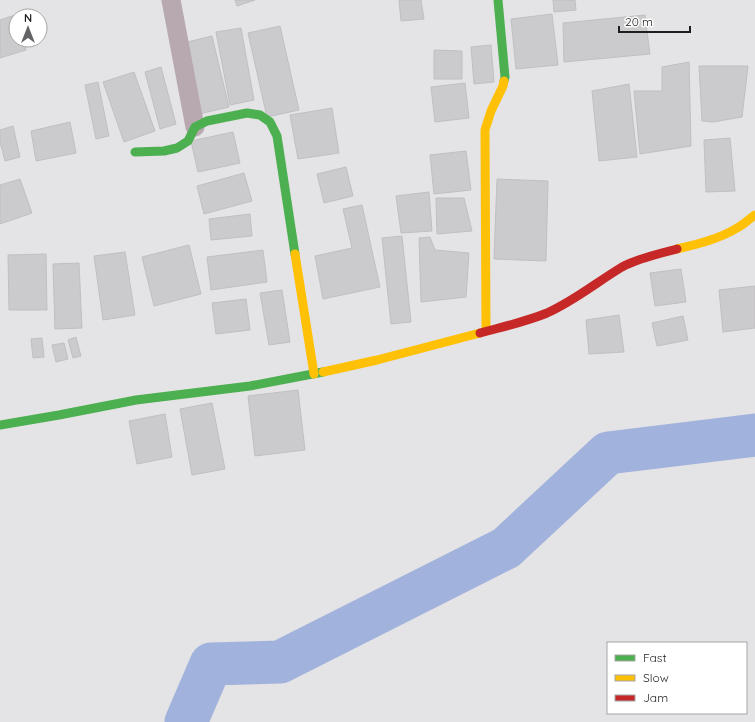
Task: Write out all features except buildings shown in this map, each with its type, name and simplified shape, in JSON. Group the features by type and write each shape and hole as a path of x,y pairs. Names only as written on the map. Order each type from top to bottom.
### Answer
{"street":[{"path":"171,0 195,127"},
{"path":"486,331 485,130 491,112 503,86 505,77 498,0"},
{"path":"135,152 164,151 177,148 188,141 195,127 207,121 247,113 260,115 270,122 277,136 314,374"},
{"path":"0,425 136,400 250,386 314,374 378,360 512,325 547,314 574,299 623,267 648,256 699,244 720,236 738,228 755,215"}],"waterway":[{"path":"186,722 211,664 280,662 506,548 608,453 755,435"}],"traffic: fast":[{"path":"498,0 505,77 504,81"},
{"path":"135,152 164,151 177,148 188,141 195,127 207,121 247,113 260,115 270,122 277,136 295,254"},
{"path":"0,425 136,400 250,386 323,372"}],"traffic: slow":[{"path":"486,331 485,130 491,111 504,81"},
{"path":"677,249 716,238 730,232 755,215"},
{"path":"295,254 314,374"},
{"path":"323,372 377,360 480,333"}],"traffic: jam":[{"path":"480,333 522,322 547,313 576,297 628,264 677,249"}]}
